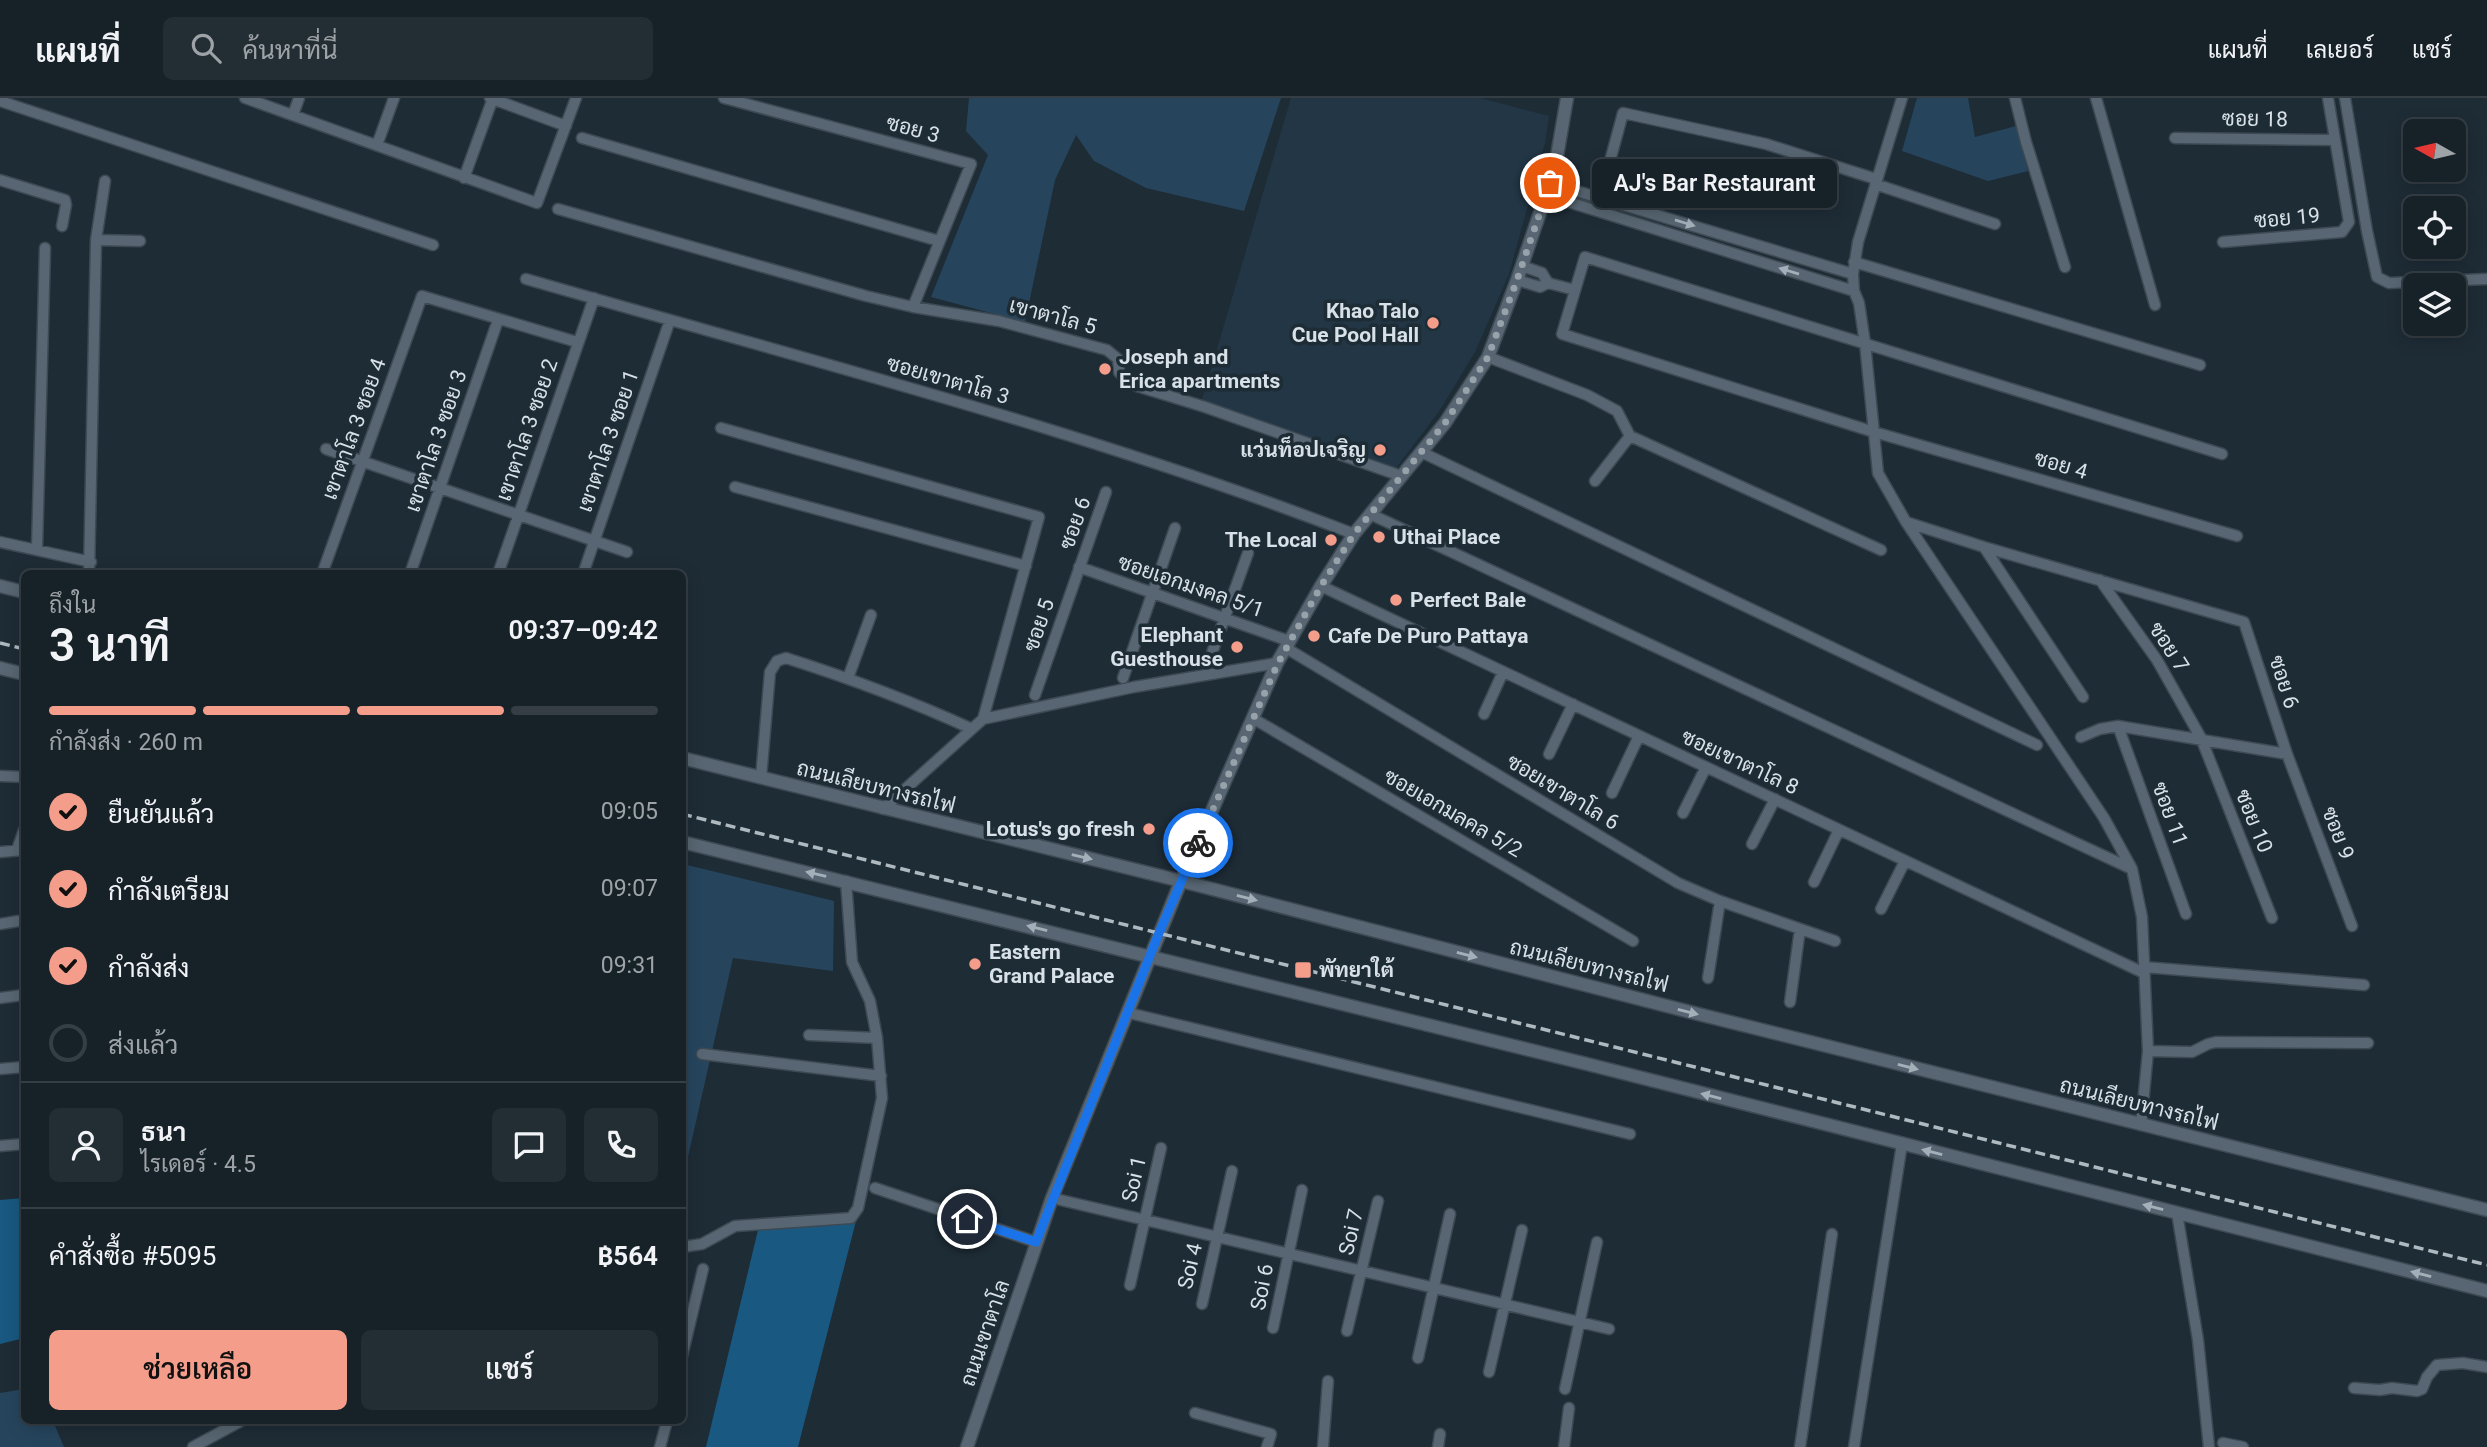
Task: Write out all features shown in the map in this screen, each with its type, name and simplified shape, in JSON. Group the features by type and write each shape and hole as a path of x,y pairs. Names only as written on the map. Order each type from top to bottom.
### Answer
{"street":[{"path":"245,98 537,203 576,98"},
{"path":"293,115 299,98"},
{"path":"377,145 394,98"},
{"path":"464,178 492,98 566,126"},
{"name":"ซอย 3","path":"724,98 741,100 971,164 939,241"},
{"name":"ถนนเขาตาโล","path":"967,1447 1052,1198 1181,881 1287,644 1354,534 1445,423 1488,357 1548,189 1567,98"},
{"path":"1902,98 1875,182 1853,274 1854,292 1859,303 1878,473 1906,522 2104,818 2132,869 2142,917 2148,1051 2141,1125"},
{"path":"2015,98 2064,267"},
{"path":"2096,98 2155,305"},
{"path":"2328,98 2335,140"},
{"path":"2345,98 2377,277 2389,282 2487,279"},
{"path":"0,101 433,245"},
{"path":"1600,198 1623,113 1766,144 1995,224"},
{"path":"582,138 939,241 913,307"},
{"name":"ซอย 18","path":"2175,138 2335,140"},
{"name":"ซอย 19","path":"2223,242 2342,232 2349,222 2335,140"},
{"path":"0,180 65,200 62,226"},
{"path":"0,542 37,549 90,568 96,240 105,181"},
{"path":"1548,189 1600,198 1853,274"},
{"path":"1548,189 1854,292"},
{"name":"เขาตาโล 5","path":"558,209 913,307 999,321 1107,350 1118,359 1119,372 1130,384 1205,407 1401,476"},
{"path":"96,240 140,241"},
{"path":"37,549 45,248"},
{"path":"1517,280 1540,287 1548,283 1575,290 1585,257 2222,454"},
{"path":"1854,262 2200,365"},
{"path":"1522,266 1542,274 1548,283"},
{"name":"ซอยเขาตาโล 3","path":"526,279 1063,433 1354,534"},
{"name":"ซอย 4","path":"1575,290 1562,334 1874,432 2237,536"},
{"name":"เขาตาโล 3 ซอย 4","path":"323,570 422,296 498,320"},
{"name":"เขาตาโล 3 ซอย 2","path":"499,570 593,298"},
{"path":"498,320 577,342"},
{"name":"เขาตาโล 3 ซอย 3","path":"411,570 498,320"},
{"name":"เขาตาโล 3 ซอย 1","path":"584,570 670,320"},
{"path":"1488,357 1587,395 1616,411 1630,436 1881,550"},
{"path":"721,428 1040,517 983,719"},
{"path":"1595,481 1630,436"},
{"path":"326,449 628,552"},
{"path":"1420,452 2037,744"},
{"path":"735,487 1027,566"},
{"name":"ซอย 6","path":"1079,567 1106,492"},
{"path":"1370,514 2132,869"},
{"path":"1906,522 2100,580"},
{"path":"1124,678 1175,528"},
{"path":"1984,547 2083,697"},
{"path":"1208,664 1248,552"},
{"name":"ซอยเอกมงคล 5/1","path":"1079,567 1225,618 1287,644"},
{"name":"ซอย 5","path":"1035,695 1079,567"},
{"name":"ซอย 6","path":"2100,580 2245,622 2287,754"},
{"name":"ซอย 7","path":"2100,580 2157,660 2200,738"},
{"path":"0,586 21,591"},
{"name":"ซอยเขาตาโล 8","path":"1321,586 2144,970"},
{"path":"849,678 871,615"},
{"name":"ซอยเขาตาโล 6","path":"1287,644 1678,883 1835,942"},
{"path":"761,778 770,672 777,661 786,658 916,703 972,729"},
{"path":"883,809 983,719 1134,687 1278,663"},
{"path":"0,668 21,673"},
{"path":"1484,714 1503,672"},
{"path":"1549,754 1573,704"},
{"name":"ซอยเอกมลคล 5/2","path":"1254,719 1633,941"},
{"path":"2081,737 2099,729 2118,726 2287,754"},
{"name":"ซอย 11","path":"2118,726 2186,914"},
{"path":"1612,793 1640,736"},
{"name":"ซอย 10","path":"2200,738 2272,918"},
{"name":"ซอย 9","path":"2287,754 2353,926"},
{"name":"ถนนเลียบทางรถไฟ","path":"686,759 2487,1210"},
{"path":"1683,813 1706,767"},
{"path":"0,776 21,777"},
{"path":"1752,844 1775,799"},
{"path":"1814,882 1839,830"},
{"path":"686,843 1587,1064 2487,1291"},
{"path":"0,852 21,850"},
{"path":"1881,909 1905,860"},
{"path":"686,1246 702,1244 736,1226 851,1218 858,1208 881,1098 881,1076 870,1000 852,962 846,881"},
{"path":"1708,978 1720,901"},
{"path":"0,924 18,921"},
{"path":"1790,1002 1800,929"},
{"path":"2144,970 2364,985"},
{"path":"0,998 21,995"},
{"path":"1129,1013 1630,1134"},
{"path":"808,1035 877,1038"},
{"path":"2148,1051 2192,1052 2216,1042 2368,1043"},
{"path":"702,1054 881,1076"},
{"path":"0,1069 21,1067"},
{"path":"0,1146 21,1144"},
{"path":"1854,1447 1902,1144"},
{"name":"Soi 1","path":"1130,1284 1161,1148"},
{"name":"Soi 4","path":"1202,1304 1232,1171"},
{"path":"875,1188 1036,1242"},
{"name":"Soi 6","path":"1273,1328 1302,1190"},
{"path":"1052,1198 1609,1329"},
{"name":"Soi 7","path":"1347,1331 1378,1201"},
{"path":"2177,1213 2199,1340 2209,1447"},
{"path":"1418,1358 1450,1214"},
{"path":"1489,1372 1522,1230"},
{"path":"1800,1447 1832,1234"},
{"path":"1565,1389 1597,1242"},
{"path":"686,1339 703,1269"},
{"path":"2354,1388 2417,1391 2422,1389 2427,1377 2437,1366 2463,1363 2487,1367"},
{"path":"1323,1447 1328,1381"},
{"path":"1564,1447 1569,1408"},
{"path":"1195,1413 1270,1434 1267,1447"},
{"path":"193,1447 235,1424"},
{"path":"660,1447 666,1424"},
{"path":"1438,1447 1440,1434"},
{"path":"2223,1443 2243,1447"}],"shaded area":[{"path":"969,98 1281,98 1244,211 1146,188 1094,161 1076,135 1055,180 1025,322 931,297 988,155 966,131"},
{"path":"1291,98 1480,98 1549,116 1545,143 1509,274 1475,352 1440,410 1396,468 1201,403"},
{"path":"1917,98 1968,98 1975,137 2016,126 2028,171 1988,181 1902,151"},
{"path":"686,865 834,901 833,971 733,958 686,1166"},
{"path":"21,1198 21,1339 0,1344 0,1200"},
{"path":"856,1221 798,1447 706,1447 758,1230"},
{"path":"21,1390 21,1424 54,1424 64,1447 0,1447 0,1393"}],"railway":[{"path":"0,643 21,648"},
{"path":"686,815 2487,1265"}],"way so far":[{"path":"1198,843 1278,663 1321,586 1354,534 1445,423 1488,357 1550,183"}],"place":[{"name":"AJ's Bar Restaurant","path":"1550,183"},
{"name":"Khao Talo Cue Pool Hall","path":"1433,323"},
{"name":"Joseph and Erica apartments","path":"1105,369"},
{"name":"แว่นท็อปเจริญ","path":"1380,450"},
{"name":"Uthai Place","path":"1379,537"},
{"name":"The Local","path":"1331,540"},
{"name":"Perfect Bale","path":"1396,600"},
{"name":"Cafe De Puro Pattaya","path":"1314,636"},
{"name":"Elephant Guesthouse","path":"1237,647"},
{"name":"Lotus's go fresh","path":"1149,829"},
{"name":"Eastern Grand Palace","path":"975,964"},
{"name":"พัทยาใต้","path":"1303,970"}],"route":[{"path":"967,1219 1036,1242 1159,933 1198,843"}]}
